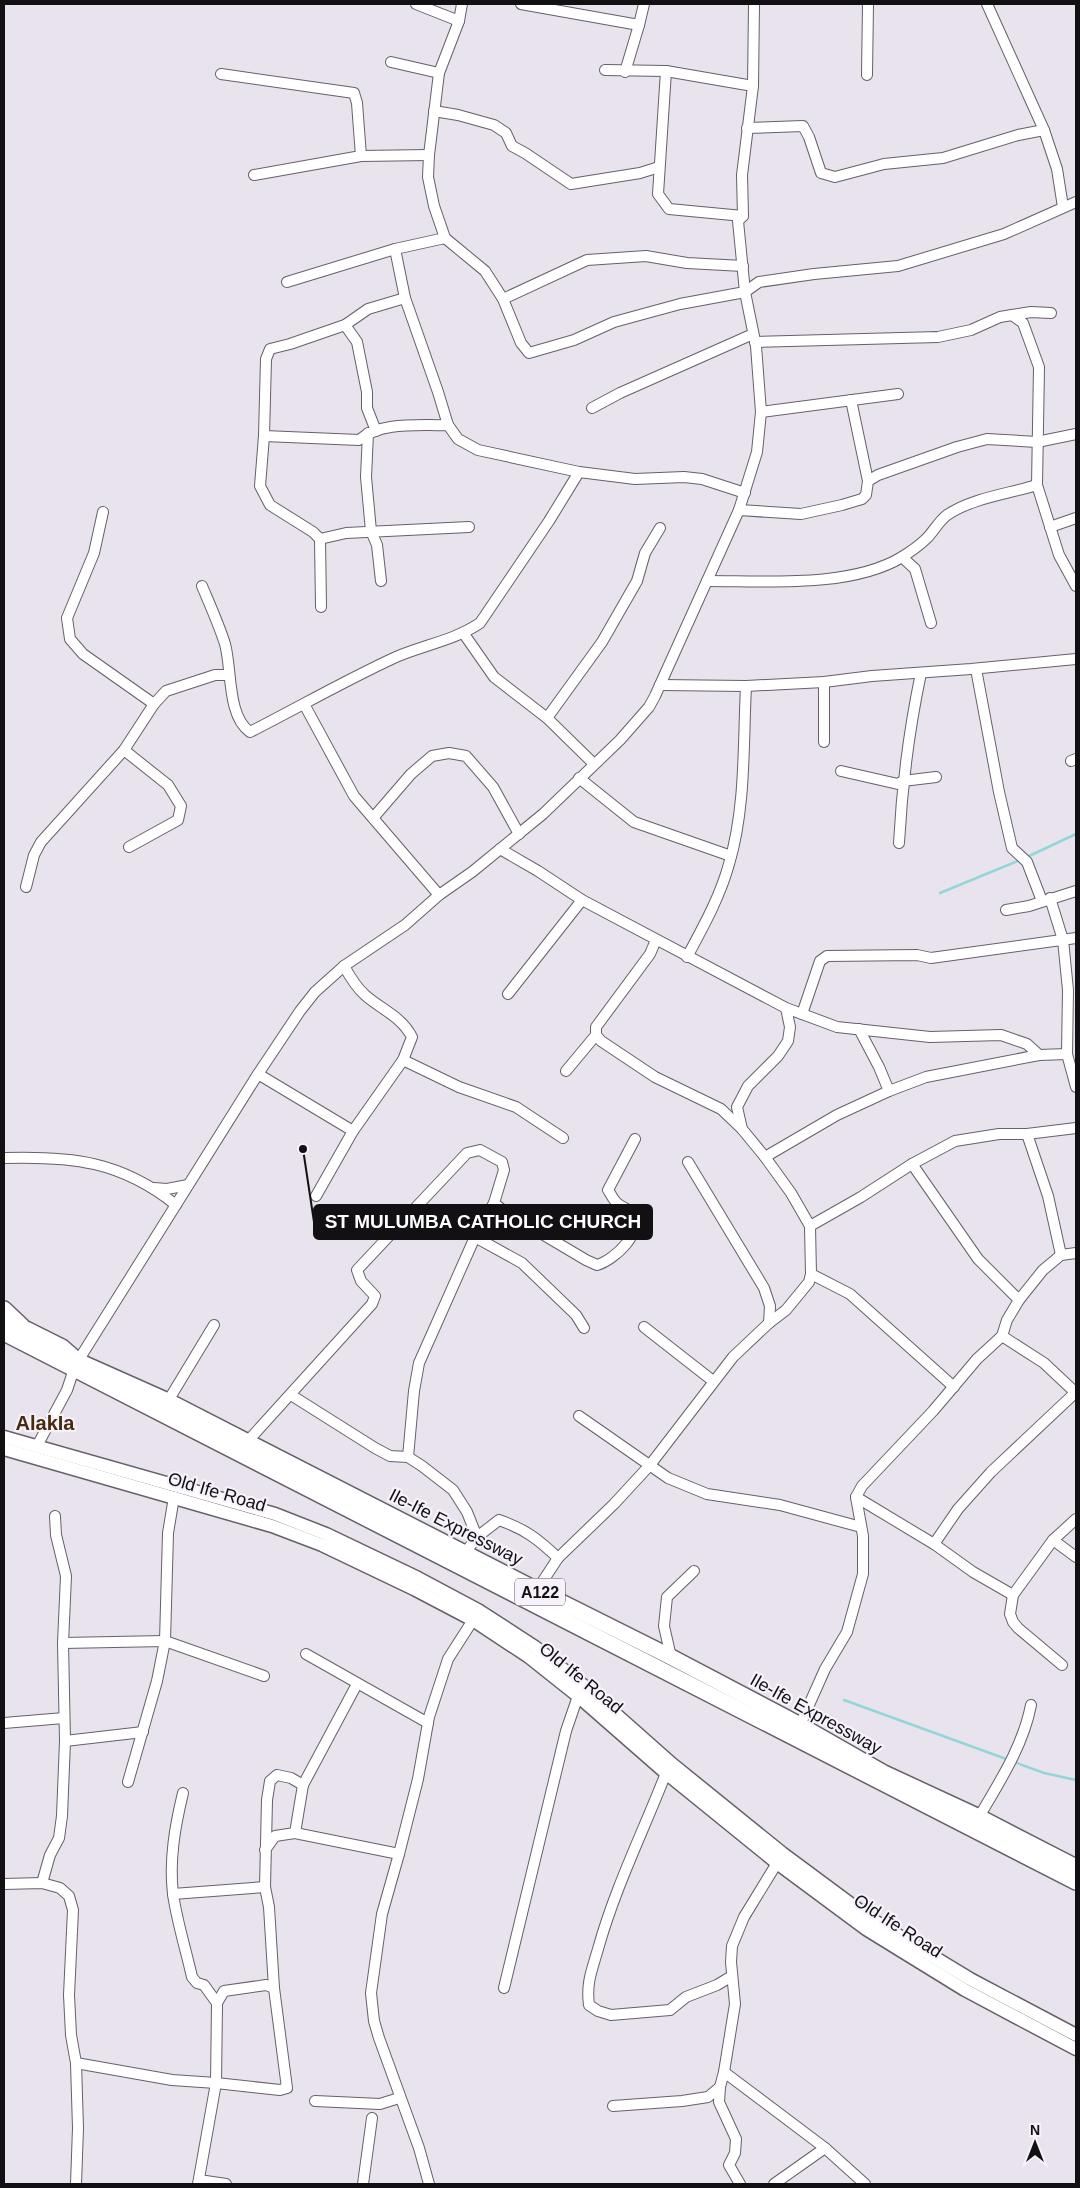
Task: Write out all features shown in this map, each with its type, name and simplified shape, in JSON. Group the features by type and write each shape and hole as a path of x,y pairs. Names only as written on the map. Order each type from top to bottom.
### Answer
{"highway":[{"path":"4,1309 23,1327"},
{"name":"Ile-Ife Expressway","path":"4,1322 12,1327 23,1327 62,1347 76,1365 1076,1882"},
{"name":"Ile-Ife Expressway","path":"4,1333 76,1365 168,1401 671,1657 800,1725 884,1773 979,1817 1076,1867"}],"main road":[{"name":"Old Ife Road","path":"4,1437 36,1446 65,1461 174,1497 272,1526 322,1546 414,1589 473,1620 529,1657 578,1696 666,1773 782,1853 871,1919 970,1979 1076,2036"},
{"name":"Old Ife Road","path":"4,1449 65,1461 275,1514 342,1542 418,1578 478,1610 535,1647 584,1686 672,1764 776,1863 866,1929 965,1990 1076,2048"}],"street":[{"path":"416,4 459,21"},
{"path":"462,4 459,21 439,73 428,155 428,177 434,206 445,238 485,270 503,299 521,343 529,353 574,340 614,322 680,304 745,292 759,282 898,266 1004,234 1076,202"},
{"path":"520,4 639,25"},
{"path":"625,72 644,4"},
{"path":"36,1446 67,1390 76,1365 258,1074 315,992 344,966 404,925 439,895 519,834 620,740 649,708 739,510 757,452 760,412 754,338 745,292 738,221 743,216 742,175 753,86 754,4"},
{"path":"867,75 868,4"},
{"path":"987,4 1044,130 1057,169 1063,207"},
{"path":"391,62 439,73"},
{"path":"605,70 625,72 666,71 753,86"},
{"path":"666,71 658,194 669,209 743,216"},
{"path":"221,74 354,93 357,103 361,156"},
{"path":"434,111 458,115 494,125 506,133 512,146 571,184 640,173 659,167"},
{"path":"747,128 803,126 809,137 821,173 835,176 884,164 943,158 1018,134 1044,130"},
{"path":"254,175 361,156 428,155"},
{"path":"288,282 395,249 445,238"},
{"path":"395,249 405,298 448,425 458,439 478,450 579,472 635,479 702,478 745,493"},
{"path":"503,299 587,260 646,256 687,263 743,266"},
{"path":"405,298 368,309 345,325 290,344 270,348 266,359 264,436 260,486 270,506 320,539 346,532 469,527"},
{"path":"592,408 620,393 754,338 938,337 970,330 1000,317 1031,312 1052,313"},
{"path":"1012,315 1023,323 1039,367 1037,485 1059,555 1073,575 1076,586"},
{"path":"345,325 357,342 367,392 372,432 366,477 371,531 377,545 381,581"},
{"path":"760,412 898,394"},
{"path":"739,510 801,514 862,499 866,495 868,481 851,400"},
{"path":"264,436 359,440 372,432 387,428 448,425"},
{"path":"868,481 906,464 987,439 1037,442 1076,434"},
{"path":"202,586 225,645 229,675 239,720 242,726 250,732 353,677 439,640 464,634 480,623 549,521 579,472"},
{"path":"707,581 828,579 874,569 902,557 926,539 945,516 971,504 1037,485"},
{"path":"103,512 94,553 67,618 70,639 83,654 154,704"},
{"path":"1050,527 1076,518"},
{"path":"547,718 602,642 637,581 645,553 660,528"},
{"path":"320,539 321,607"},
{"path":"902,557 914,569 931,623"},
{"path":"464,634 494,677 547,718 594,764"},
{"path":"660,685 746,686 824,682 872,676 976,669 1076,659"},
{"path":"976,669 999,792 1012,848 1027,862 1063,940 1068,990 1067,1054 1074,1068 1076,1087"},
{"path":"899,843 909,728 921,673"},
{"path":"26,887 34,854 41,842 124,750 154,704 166,692 215,675 229,675"},
{"path":"824,682 824,742"},
{"path":"687,957 714,906 731,856 739,819 746,686"},
{"path":"304,704 354,796 439,895"},
{"path":"124,750 168,784 181,806 178,820 128,847"},
{"path":"373,818 411,774 432,756 450,753 466,756 493,786 519,834"},
{"path":"842,771 898,784 903,781 936,777"},
{"path":"579,778 634,822 731,856"},
{"path":"500,849 582,900 786,1008 837,1027 930,1037 1001,1035 1027,1044 1038,1055"},
{"path":"1006,910 1076,891"},
{"path":"508,994 582,900"},
{"path":"802,1014 820,960 827,956 917,955 931,958 1076,938"},
{"path":"566,1071 596,1035 596,1027 650,954 656,940"},
{"path":"316,1196 353,1131 403,1060 412,1037 406,1024 365,995 352,981 344,966"},
{"path":"742,1129 738,1107 748,1086 778,1056 788,1041 790,1028 786,1008"},
{"path":"859,1029 879,1066 889,1092"},
{"path":"537,1590 558,1558 614,1504 650,1465 733,1357 769,1323 786,1310 809,1282 811,1274 810,1226 791,1193 742,1129 721,1109 655,1078 601,1041 596,1035"},
{"path":"765,1157 837,1116 926,1077 1038,1055 1067,1054"},
{"path":"403,1060 459,1087 516,1107 563,1138"},
{"path":"258,1074 353,1131"},
{"path":"721,1109 738,1107"},
{"path":"810,1226 861,1197 912,1164 955,1141 999,1134 1027,1134 1076,1128"},
{"path":"1027,1134 1048,1196 1061,1254"},
{"path":"494,1203 505,1212 586,1260 597,1265 608,1262 635,1232 636,1222 630,1212 616,1202 608,1190 635,1139"},
{"path":"247,1442 372,1304 375,1296 361,1281 357,1270 467,1153 480,1150 502,1162 504,1170 494,1203 475,1236 419,1363 414,1391 408,1457"},
{"path":"4,1158 49,1156 86,1161 134,1177 154,1188 176,1205"},
{"path":"688,1162 764,1288 770,1306 769,1323"},
{"path":"912,1164 978,1259 1019,1300"},
{"path":"154,1188 167,1189 188,1185"},
{"path":"475,1236 522,1263 576,1315 584,1328"},
{"path":"800,1725 825,1669 847,1632 863,1574 861,1527 856,1497 862,1486 954,1387 977,1359 1002,1336 1006,1320 1043,1270 1061,1254 1076,1253"},
{"path":"811,1274 850,1294 954,1387"},
{"path":"168,1401 214,1325"},
{"path":"644,1327 714,1381"},
{"path":"934,1544 958,1509 991,1472 1076,1393 1044,1363 1002,1336"},
{"path":"290,1396 390,1456 408,1457 422,1466 453,1490 467,1512 477,1537"},
{"path":"578,1416 668,1478 707,1494 780,1506 861,1527"},
{"path":"128,1782 157,1681 165,1641 168,1533 174,1497"},
{"path":"856,1497 934,1544 972,1572 1013,1595"},
{"path":"42,1883 50,1855 60,1838 65,1741 63,1643 66,1576 56,1535 55,1516"},
{"path":"1062,1665 1013,1622 1010,1614 1013,1595 1053,1540 1076,1519"},
{"path":"465,1553 477,1537 499,1520 526,1530 558,1558"},
{"path":"1053,1540 1076,1557"},
{"path":"671,1657 664,1626 667,1597 694,1572"},
{"path":"429,2184 419,2148 399,2098 374,2021 371,1994 382,1914 418,1779 428,1723 448,1659 473,1620"},
{"path":"63,1643 165,1641 264,1676"},
{"path":"306,1654 428,1723"},
{"path":"295,1834 303,1784 357,1684"},
{"path":"504,1988 566,1731 578,1696"},
{"path":"979,1817 1014,1756 1026,1730 1031,1705"},
{"path":"4,1723 64,1718"},
{"path":"65,1741 143,1732"},
{"path":"666,1773 638,1838 604,1927 587,1989 589,2005 598,2011 612,2015 670,2010 686,1996 717,1985 732,1976"},
{"path":"76,2063 172,2080 280,2090 287,2088 274,1988 269,1907 265,1887 265,1850 270,1781 277,1775 291,1778 303,1784"},
{"path":"183,1794 177,1818 172,1856 173,1894 192,1977 196,1984 204,1985 217,2003"},
{"path":"265,1850 275,1836 295,1834 399,1854"},
{"path":"740,2184 728,2166 737,2144 736,2139 719,2102 735,2004 732,1976 732,1946 744,1916 776,1863"},
{"path":"4,1884 42,1883 60,1888 69,1896 73,1910 69,1995 71,2035 76,2063 78,2128 76,2184"},
{"path":"173,1894 265,1887"},
{"path":"226,2184 198,2182 216,2083 217,2003 224,1991 266,1985 274,1988"},
{"path":"724,2072 825,2148 865,2184"},
{"path":"613,2106 682,2101 708,2097 720,2087"},
{"path":"315,2101 380,2104 399,2098"},
{"path":"363,2184 372,2118"},
{"path":"774,2184 825,2148"}],"waterway":[{"path":"1027,857 1076,834"},
{"path":"940,893 1020,860"},
{"path":"844,1700 1009,1760"},
{"path":"1014,1762 1044,1773 1076,1780"}],"place":[{"name":"ST MULUMBA CATHOLIC CHURCH","path":"303,1149"}],"district":[{"name":"AlakIa","path":"45,1423"}]}
